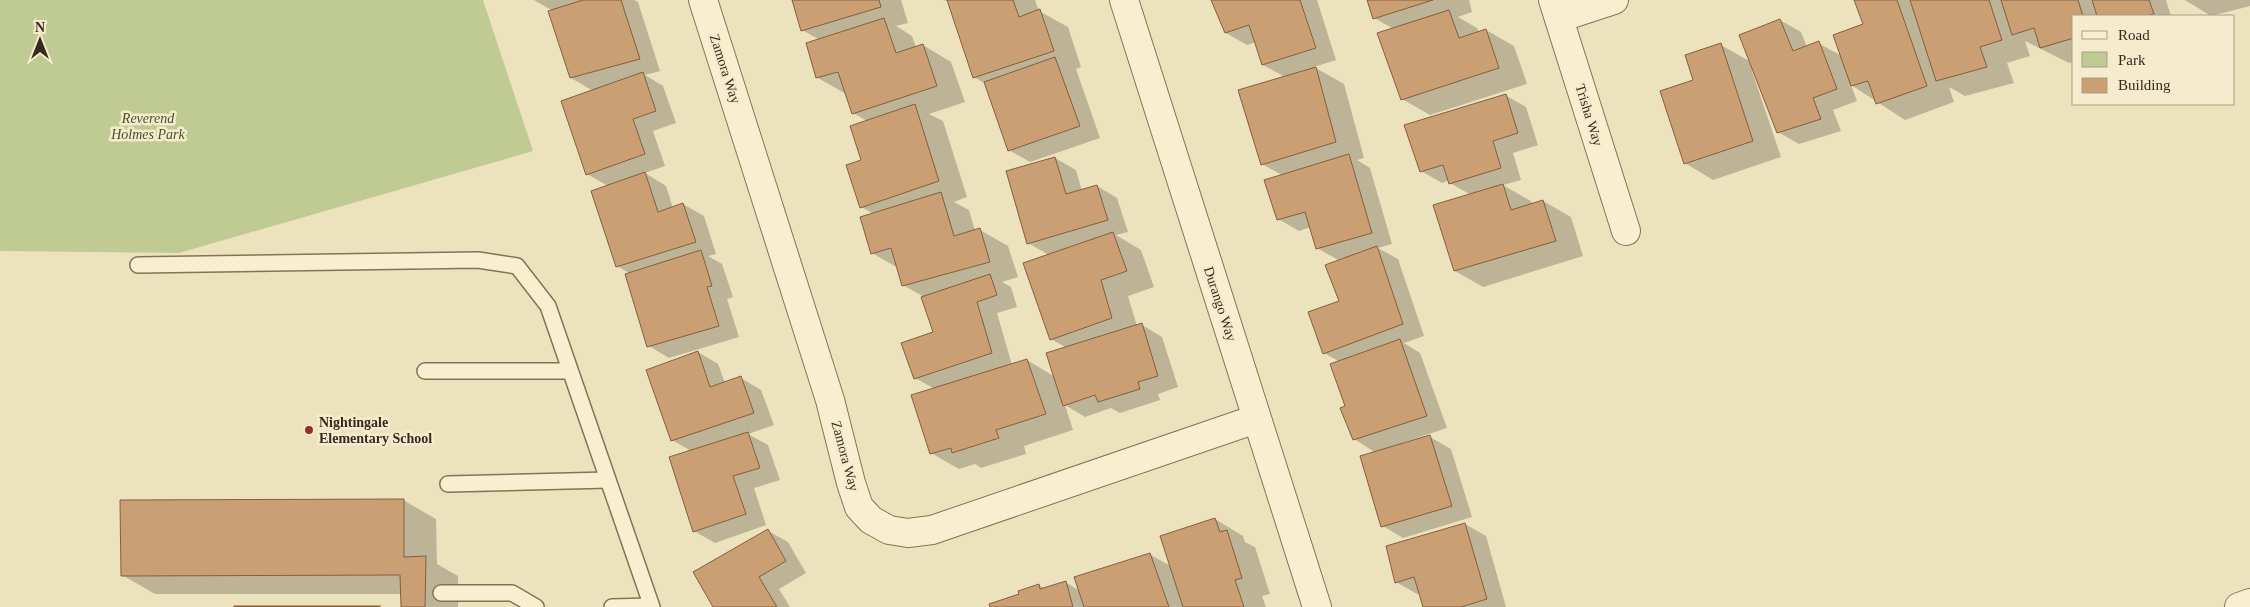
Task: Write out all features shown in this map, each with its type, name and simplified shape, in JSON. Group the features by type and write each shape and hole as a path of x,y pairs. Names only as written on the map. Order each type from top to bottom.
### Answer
{"street":[{"name":"Zamora Way","path":"703,0 830,400 851,483 859,507 871,520 889,530 908,533 932,530 1256,419"},
{"name":"Durango Way","path":"1124,0 1317,607"},
{"path":"1556,9 1614,0"},
{"name":"Trisha Way","path":"1556,9 1626,231"},
{"path":"2239,607 2250,603"}],"lane":[{"path":"138,265 478,260 517,266 548,306 652,607 612,607"},
{"path":"425,371 570,371"},
{"path":"448,484 608,480"},
{"path":"441,593 512,593 536,607"}],"green space":[{"name":"Reverend Holmes Park","path":"0,0 483,0 533,151 179,253 0,251"}],"building":[{"path":"583,0 621,0 640,59 570,78 548,11"},
{"path":"792,0 879,0 881,7 801,31"},
{"path":"947,0 1013,0 1019,17 1040,9 1054,51 973,78"},
{"path":"1211,0 1300,0 1316,48 1262,65 1249,25 1225,33"},
{"path":"1367,0 1433,0 1373,19"},
{"path":"1854,0 1897,0 1927,86 1876,104 1868,81 1851,86 1833,35 1863,24"},
{"path":"1910,0 1989,0 2002,40 1980,47 1987,67 1936,81"},
{"path":"2001,0 2078,0 2083,15 2072,15 2072,39 2040,48 2034,28 2012,35"},
{"path":"2092,0 2149,0 2154,14 2150,15 2097,15"},
{"path":"1449,10 1459,38 1486,29 1499,68 1401,100 1377,33"},
{"path":"884,18 896,53 923,44 937,86 852,114 838,72 816,78 806,43"},
{"path":"1780,19 1793,51 1819,41 1837,89 1813,98 1821,119 1777,133 1739,35"},
{"path":"1721,43 1753,141 1684,164 1660,91 1693,80 1685,55"},
{"path":"1055,57 1080,126 1008,151 984,82"},
{"path":"1316,67 1336,142 1261,165 1238,90"},
{"path":"643,72 656,111 633,119 645,154 586,175 561,101"},
{"path":"1506,94 1518,133 1493,141 1501,168 1449,184 1443,165 1420,172 1404,125"},
{"path":"915,104 939,181 860,208 846,165 861,160 850,126"},
{"path":"1349,154 1372,233 1316,249 1305,212 1277,220 1264,180"},
{"path":"1055,157 1066,194 1097,185 1108,220 1027,244 1006,171"},
{"path":"645,172 658,212 683,203 696,242 616,267 591,191"},
{"path":"1503,184 1511,210 1543,200 1556,241 1454,271 1433,205"},
{"path":"941,192 954,236 980,228 990,262 902,286 891,248 871,254 860,217"},
{"path":"1113,232 1127,271 1101,280 1112,318 1050,340 1023,263"},
{"path":"1377,246 1403,324 1323,354 1308,312 1339,301 1325,265"},
{"path":"701,250 712,286 707,287 719,326 647,347 625,274"},
{"path":"990,274 997,295 977,302 992,353 914,379 901,343 933,332 921,297"},
{"path":"1142,323 1158,376 1138,382 1140,389 1098,402 1095,395 1063,406 1046,353"},
{"path":"1400,339 1427,416 1353,440 1340,408 1345,406 1330,364"},
{"path":"698,351 710,387 741,376 754,413 671,441 646,370"},
{"path":"1027,359 1046,414 996,430 999,438 952,453 951,448 930,454 911,395"},
{"path":"748,432 760,468 733,476 746,514 693,532 669,457"},
{"path":"1430,435 1452,506 1381,527 1360,456"},
{"path":"404,499 404,557 426,556 425,607 401,607 400,575 121,576 120,500"},
{"path":"1215,518 1220,532 1227,530 1242,578 1235,580 1244,607 1183,607 1160,536"},
{"path":"1465,523 1487,599 1461,607 1423,607 1414,577 1395,583 1386,546"},
{"path":"768,529 786,561 759,577 777,607 713,607 693,572"},
{"path":"1150,553 1169,607 1084,607 1074,577"},
{"path":"1066,581 1073,607 990,607 989,604 1019,594 1018,591 1039,584 1040,589"},
{"path":"380,606 380,607 234,607"}],"place":[{"name":"Nightingale Elementary School","path":"309,430"}]}
